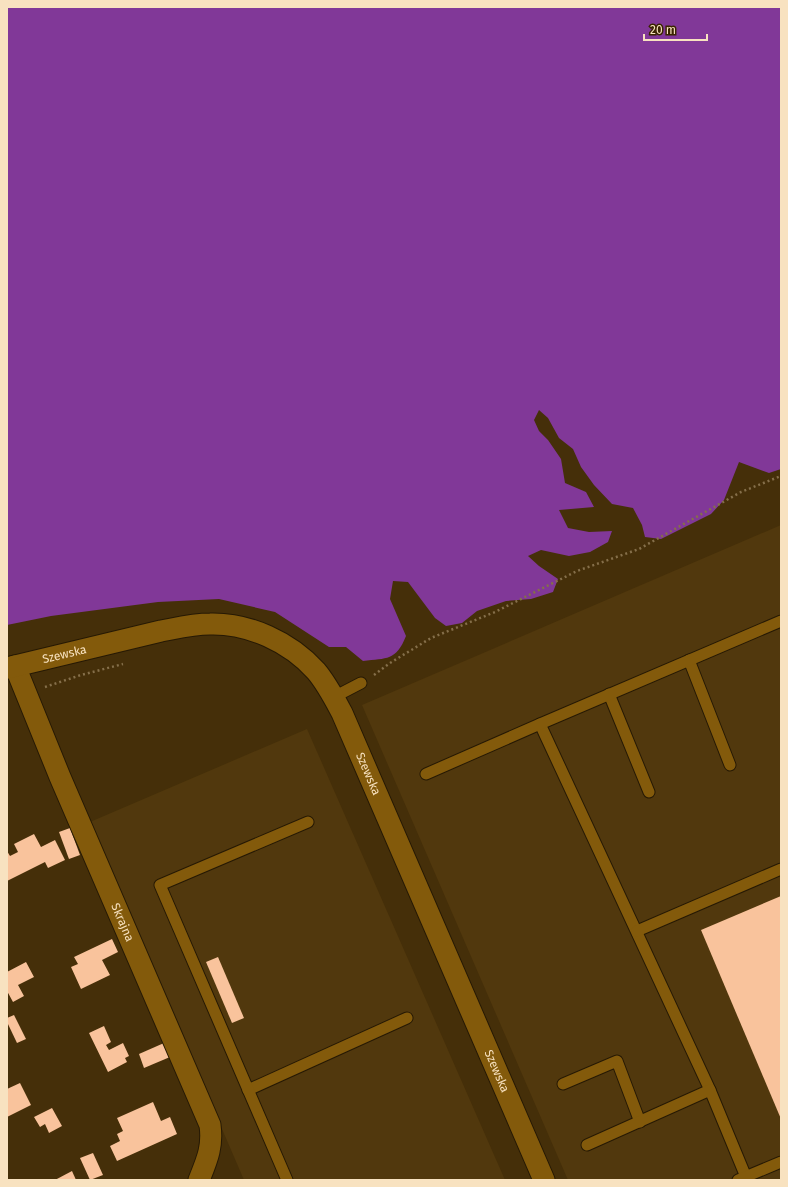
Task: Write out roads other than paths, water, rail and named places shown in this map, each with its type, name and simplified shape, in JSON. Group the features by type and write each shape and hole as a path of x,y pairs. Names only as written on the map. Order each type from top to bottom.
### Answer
{"street":[{"name":"Szewska","path":"11,667 186,626 210,624 235,626 257,632 279,642 299,655 316,671 334,697 544,1180"},
{"name":"Skrajna","path":"11,667 210,1125 212,1139 207,1159 199,1180"}],"lane":[{"path":"426,774 781,621"},
{"path":"689,660 730,765"},
{"path":"334,697 361,683"},
{"path":"609,694 649,792"},
{"path":"540,724 710,1090 742,1178 781,1162"},
{"path":"287,1180 160,885 308,822"},
{"path":"636,931 781,870"},
{"path":"248,1090 408,1018"},
{"path":"563,1084 617,1061 640,1122"},
{"path":"587,1145 710,1090"}]}
